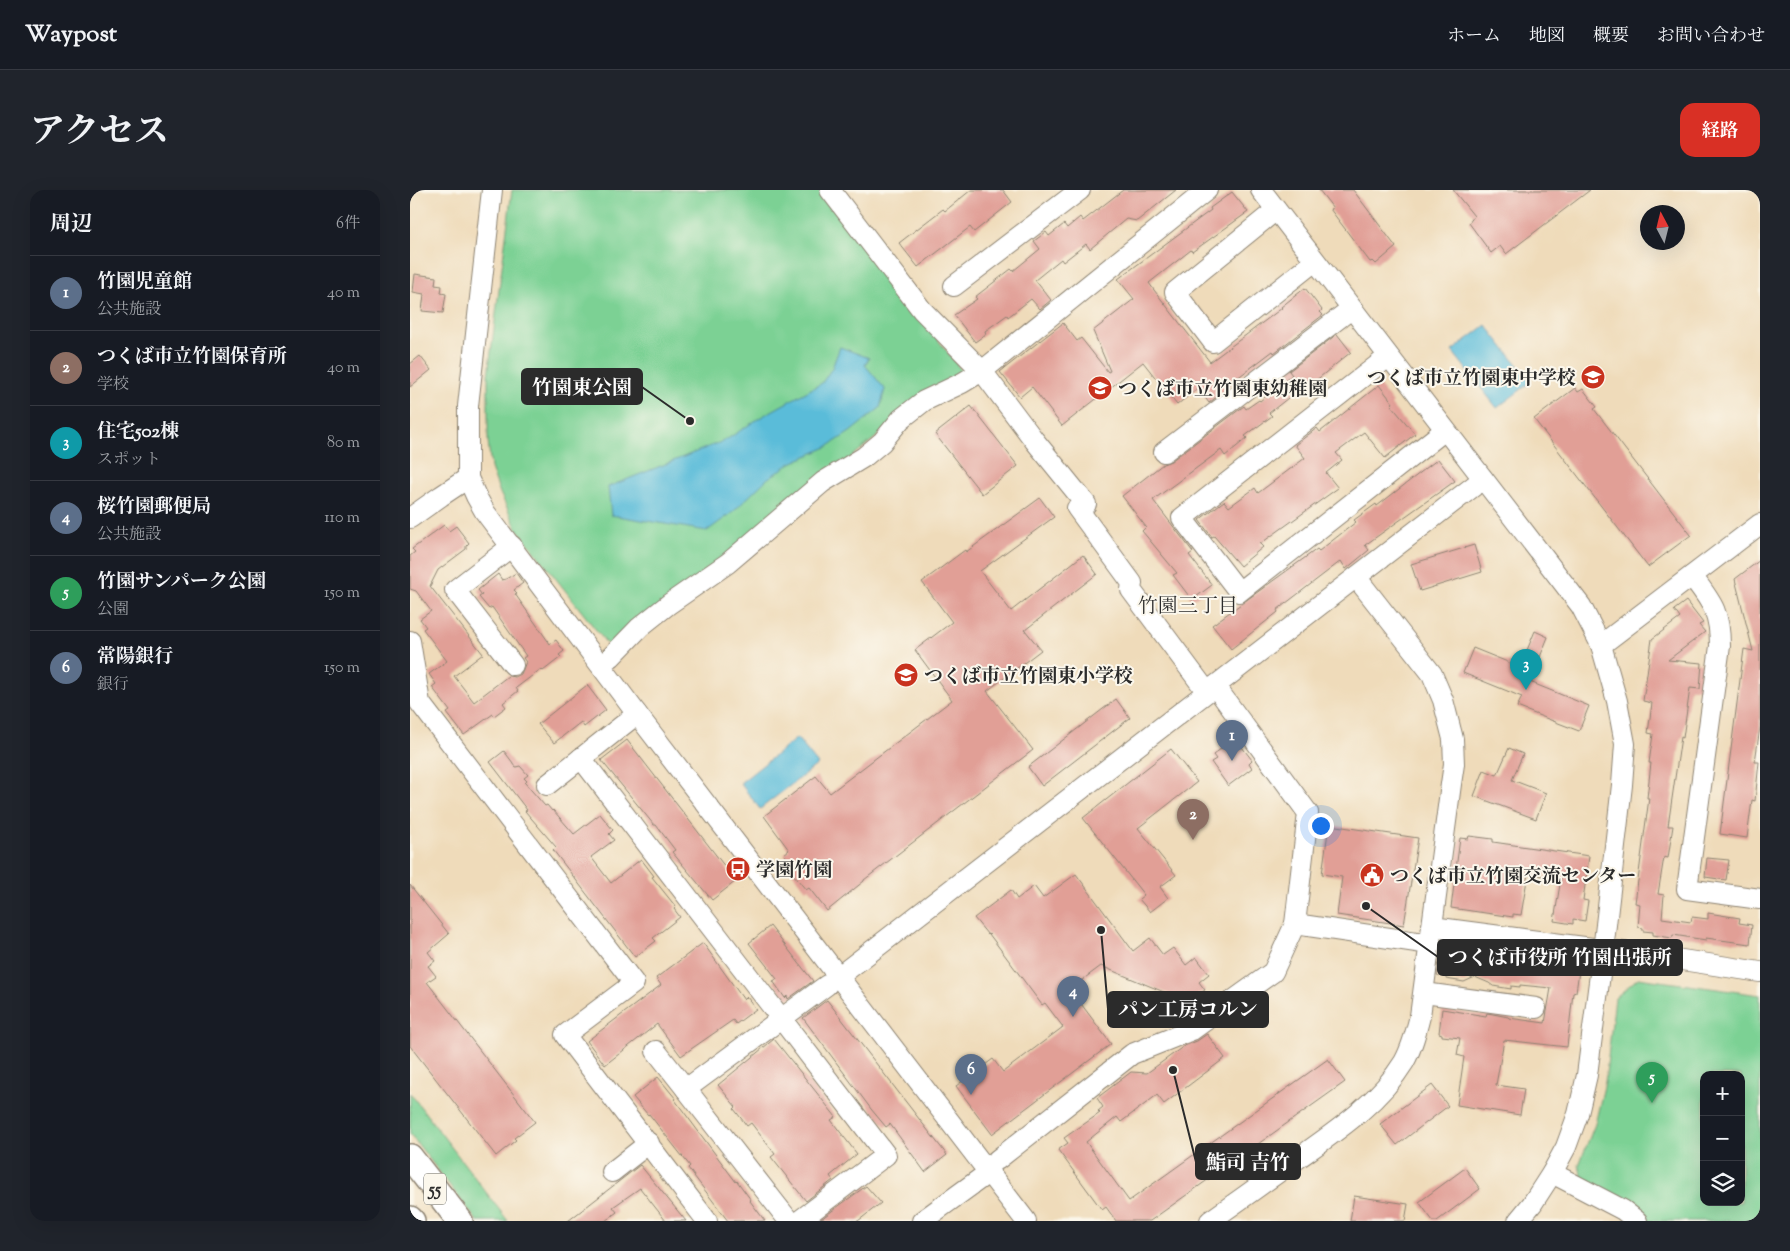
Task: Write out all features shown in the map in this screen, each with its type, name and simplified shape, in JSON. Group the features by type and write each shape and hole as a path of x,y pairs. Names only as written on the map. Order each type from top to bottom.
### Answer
{"main road":[{"name":"55","path":"410,1157 460,1221"}],"street":[{"path":"492,190 468,406 468,478 476,496 833,981 993,1166 1026,1221"},
{"path":"830,190 922,310 982,371 1034,440 1086,504 1078,508 1132,582 1131,590 1216,685 1308,813 1295,924 1273,972 1192,1030 1132,1054 922,1221"},
{"path":"954,286 1080,190"},
{"path":"611,657 640,628 669,604 728,563 823,482 864,457 882,442 901,419 916,407 924,401 962,384 982,371 1207,190"},
{"path":"1261,190 1580,606 1601,645 1618,701 1625,744 1622,785 1587,1075 1578,1114 1566,1147 1532,1204 1518,1221"},
{"path":"1276,210 1175,292 1213,342 1315,261"},
{"path":"1164,452 1351,309"},
{"path":"1388,357 1182,518 1239,592 1445,430"},
{"path":"410,518 468,478"},
{"path":"686,1089 833,981 1483,479"},
{"path":"1601,645 1760,524"},
{"path":"512,546 456,590 513,665"},
{"path":"1692,576 1715,608 1720,628 1720,646 1688,889 1760,899"},
{"path":"1210,1221 1320,1143 1361,1111 1384,1088 1403,1064 1415,1037 1424,993 1454,764 1453,739 1443,700 1432,674 1356,577"},
{"path":"410,641 420,703 634,983 565,1034 707,1221"},
{"path":"547,785 638,714"},
{"path":"581,758 886,1155 799,1221"},
{"path":"1295,924 1603,951 1669,958 1760,972"},
{"path":"1424,993 1536,1008"},
{"path":"656,1051 789,1221"},
{"path":"612,1172 649,1143"},
{"path":"1552,1173 1623,1210 1637,1221"}],"green space":[{"path":"512,190 823,190 965,375 879,435 611,649 517,529 500,493 491,468 488,441 488,375"},
{"path":"1638,978 1760,995 1760,1221 1649,1221 1638,1209 1582,1179 1579,1165 1595,1124 1605,1082 1615,998"},
{"path":"410,1093 508,1221 477,1221 410,1134"}],"water":[{"path":"1486,325 1531,382 1497,408 1452,351"},
{"path":"840,347 869,358 865,365 885,389 880,408 850,432 827,447 791,463 767,479 733,512 707,531 611,515 608,487 726,440 761,417 822,383 832,368"},
{"path":"797,738 818,764 760,809 740,783"}],"building":[{"path":"971,190 1003,190 1012,202 974,232 970,227 918,267 899,243"},
{"path":"1123,190 1176,190 1137,221 1126,219 1090,249 1086,244 1063,262 1061,259 1035,280 1051,300 1040,309 1031,299 1008,317 1007,315 985,331 986,334 975,342 954,315 977,299 975,297 1011,269 1013,271 1040,249 1034,241 1046,232 1049,236 1064,224 1067,228 1080,217 1083,221"},
{"path":"1319,190 1353,190 1396,247 1376,264 1373,261 1370,262 1330,209 1333,208"},
{"path":"1453,190 1590,190 1506,254 1500,246 1491,253 1469,223 1474,216"},
{"path":"1232,192 1248,212 1192,252 1191,250 1149,283 1154,290 1210,362 1282,308 1305,288 1322,310 1320,312 1323,315 1274,353 1273,351 1228,385 1229,387 1209,403 1198,388 1177,405 1143,362 1062,426 1032,387 1020,397 1000,372 1063,323 1077,341 1081,338 1108,372 1110,371 1093,331 1134,299 1118,279 1211,210 1210,208"},
{"path":"415,274 436,277 435,285 442,286 441,293 446,294 443,313 422,311 424,294 413,292"},
{"path":"1337,334 1351,352 1304,390 1302,387 1269,413 1272,416 1245,436 1247,438 1225,456 1221,450 1153,500 1193,552 1189,555 1212,585 1192,600 1173,575 1177,573 1142,531 1146,527 1122,496 1244,406 1246,409 1260,401 1292,375 1289,371"},
{"path":"420,356 431,370 410,387 410,364"},
{"path":"1379,385 1393,403 1391,405 1415,434 1385,458 1364,432 1336,453 1342,460 1326,473 1338,488 1260,544 1263,547 1240,566 1214,536 1212,537 1199,520 1224,501 1229,507 1255,488 1258,493 1305,458 1295,445 1317,428 1320,432"},
{"path":"1575,388 1578,392 1583,389 1597,407 1594,409 1691,535 1648,567 1534,419"},
{"path":"971,406 1018,466 982,494 935,434"},
{"path":"1438,459 1455,481 1365,545 1369,550 1346,569 1341,561 1277,610 1278,612 1231,649 1212,625 1317,549 1319,551 1356,522 1354,520 1376,504 1377,506"},
{"path":"1040,498 1054,517 980,571 1011,611 1083,555 1097,574 1025,630 1041,650 987,691 1033,750 864,880 827,911 809,888 806,890 790,870 794,867 784,854 789,850 764,816 816,776 830,793 952,700 915,650 952,622 922,582"},
{"path":"444,525 449,531 456,526 469,543 466,549 438,570 430,586 483,654 454,676 474,702 508,676 515,677 521,674 526,662 523,658 526,656 492,607 489,609 479,597 482,595 478,590 498,574 502,580 516,573 523,583 514,590 517,593 515,594 550,644 556,640 564,651 559,655 561,657 543,671 541,669 516,688 518,691 503,703 506,707 464,735 447,713 450,711 432,687 436,684 429,674 447,661 423,629 426,627 420,619 431,611 416,591 410,589 410,556 415,552 412,549"},
{"path":"1474,545 1482,572 1420,591 1411,564"},
{"path":"1760,560 1760,727 1755,762 1759,762 1755,801 1752,800 1747,838 1720,834 1744,649 1753,651 1735,579"},
{"path":"1686,601 1703,623 1699,625 1705,632 1668,660 1702,663 1700,689 1690,688 1683,738 1681,737 1668,826 1673,826 1668,858 1664,857 1658,894 1664,895 1662,918 1691,922 1692,917 1708,919 1708,913 1740,918 1739,923 1752,925 1750,944 1673,935 1672,938 1653,935 1653,932 1643,931 1643,928 1638,927 1640,904 1635,903 1649,798 1647,798 1651,763 1649,763 1653,734 1648,733 1652,703 1643,701 1652,639 1680,618 1674,610"},
{"path":"1535,631 1548,637 1530,682 1589,706 1579,731 1517,707 1522,697 1463,673 1473,648 1520,667"},
{"path":"587,685 606,710 584,727 581,722 554,743 538,724"},
{"path":"1116,699 1130,718 1042,786 1028,767"},
{"path":"1235,738 1252,760 1249,763 1252,768 1228,786 1211,762 1216,759 1213,755"},
{"path":"627,740 736,881 712,900 672,852 675,850 656,825 654,825 601,760"},
{"path":"1509,748 1523,754 1512,780 1546,793 1536,819 1474,796 1484,770 1497,775"},
{"path":"1171,749 1197,782 1138,828 1176,875 1160,887 1168,898 1150,912 1139,899 1144,895 1083,818"},
{"path":"504,751 516,767 520,766 528,775 524,778 527,781 525,783 545,806 547,805 553,810 574,834 600,814 613,830 609,834 614,840 591,857 611,883 641,859 654,876 652,877 676,907 674,909 680,917 653,938 656,941 635,957 553,850 556,847 525,811 527,810 490,762"},
{"name":"つくば市立竹園交流センター","path":"1329,825 1418,838 1404,925 1337,915 1342,877 1322,874"},
{"path":"1469,836 1493,839 1493,842 1589,856 1583,900 1588,901 1585,921 1573,919 1573,924 1554,921 1561,878 1528,874 1521,915 1513,914 1513,917 1451,908 1460,838 1468,839"},
{"path":"1707,858 1729,860 1726,880 1705,877"},
{"path":"1076,874 1133,951 1150,938 1163,955 1173,948 1186,965 1196,957 1209,974 1199,982 1205,990 1185,1004 1181,999 1101,966 1070,989 1111,1044 992,1134 956,1086 993,1059 1003,1072 1063,1027 1045,1003 1042,1005 989,934 974,918 1011,890 1017,899 1034,886 1043,898"},
{"path":"410,885 449,934 428,952 435,961 428,966 436,976 427,982 535,1122 514,1138 516,1140 496,1156 410,1046"},
{"path":"770,926 813,981 788,999 787,996 785,998 773,981 777,979 749,943"},
{"path":"703,943 744,1000 747,997 756,1009 736,1024 733,1020 681,1056 657,1024 605,1065 587,1041 661,985 656,978"},
{"path":"1440,953 1545,969 1545,967 1579,971 1576,992 1573,993 1567,1047 1504,1040 1496,1085 1524,1089 1520,1115 1457,1105 1464,1057 1457,1055 1460,1038 1442,1036 1439,1033 1442,1009 1486,1016 1487,1013 1545,1023 1551,988 1520,985 1520,987 1511,986 1511,989 1493,986 1475,977 1464,982 1446,979 1446,977 1437,976"},
{"path":"827,1000 947,1155 925,1172 890,1124 886,1127 871,1109 803,1018"},
{"path":"1207,1034 1225,1058 1164,1104 1157,1095 1121,1122 1117,1117 1086,1142 1129,1201 1328,1059 1345,1082 1150,1221 1116,1221 1106,1207 1102,1210 1058,1150 1068,1143 1064,1138 1100,1113 1098,1111 1103,1107 1097,1098 1131,1072 1147,1073 1184,1046 1197,1041"},
{"path":"774,1039 836,1117 831,1120 857,1154 830,1176 833,1180 806,1201 771,1157 775,1154 751,1123 747,1126 734,1109 736,1107 718,1085"},
{"path":"658,1077 765,1221 728,1221 688,1168 690,1166 649,1114 633,1097"},
{"path":"1432,1085 1448,1106 1397,1145 1380,1124"},
{"path":"640,1165 686,1221 666,1221 640,1188 613,1207 617,1212 605,1221 568,1221"},
{"path":"1465,1168 1480,1189 1437,1221 1433,1221 1419,1202"},
{"path":"866,1186 881,1203 858,1221 822,1221 821,1219"},
{"path":"1354,1196 1408,1204 1405,1221 1350,1221"}],"place":[{"name":"つくば市立竹園東中学校","path":"1593,377"},
{"name":"つくば市立竹園東幼稚園","path":"1100,388"},
{"name":"竹園東公園","path":"690,421"},
{"name":"つくば市立竹園東小学校","path":"906,675"},
{"name":"住宅502棟","path":"1526,690"},
{"name":"竹園児童館","path":"1232,761"},
{"name":"つくば市立竹園保育所","path":"1193,840"},
{"name":"学園竹園","path":"738,869"},
{"name":"つくば市立竹園交流センター","path":"1372,875"},
{"name":"つくば市役所 竹園出張所","path":"1366,906"},
{"name":"パン工房コルン","path":"1101,930"},
{"name":"桜竹園郵便局","path":"1073,1017"},
{"name":"鮨司 吉竹","path":"1173,1070"},
{"name":"常陽銀行","path":"971,1095"},
{"name":"竹園サンパーク公園","path":"1652,1103"}],"district":[{"name":"竹園三丁目","path":"1188,605"}]}
